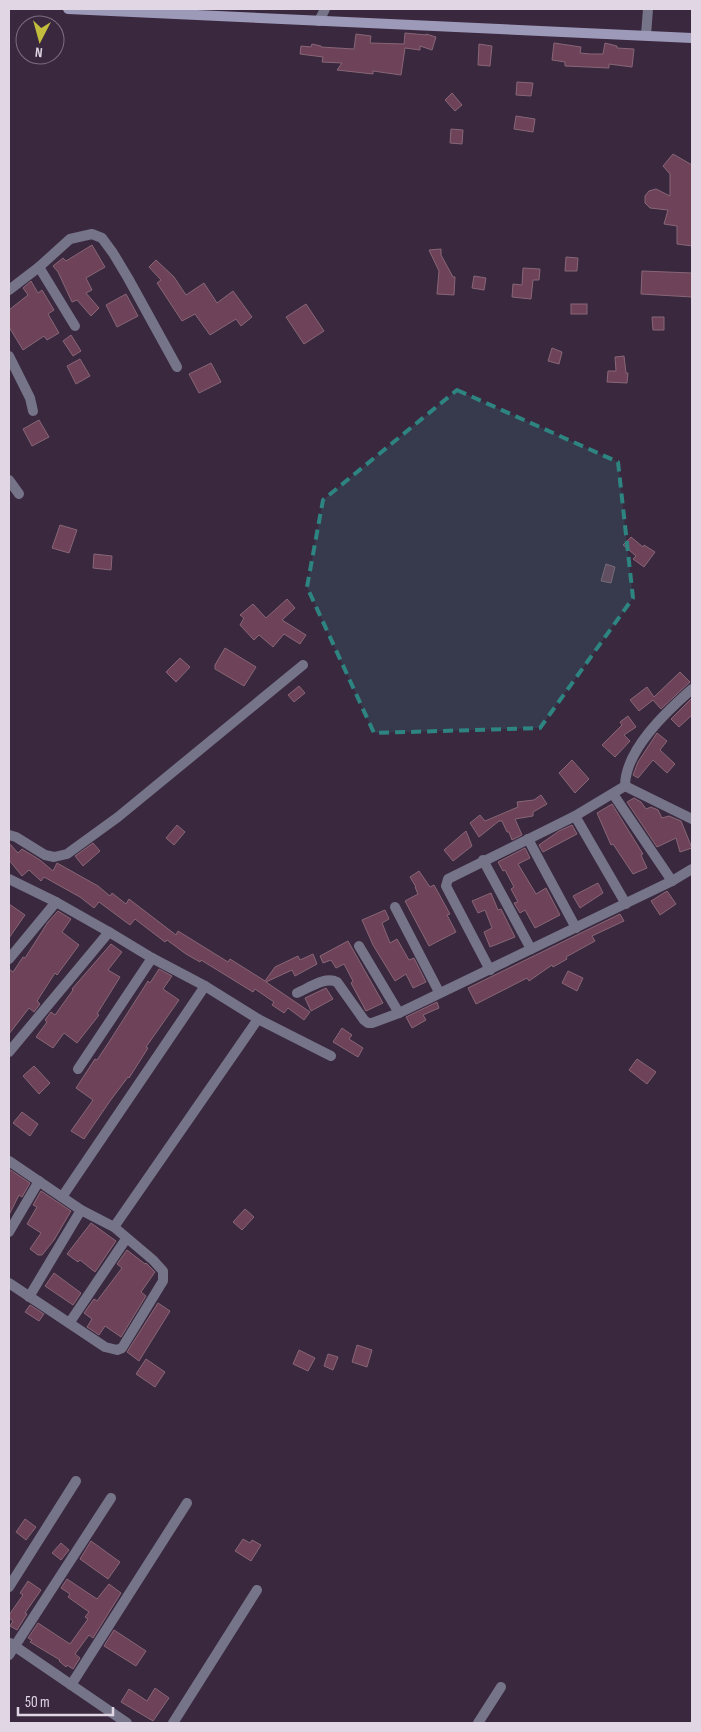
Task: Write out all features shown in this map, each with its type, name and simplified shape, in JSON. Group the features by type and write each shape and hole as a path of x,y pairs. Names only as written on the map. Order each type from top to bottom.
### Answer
{"street":[{"path":"68,9 692,38"},
{"path":"319,21 324,9"},
{"path":"646,36 648,9"},
{"path":"9,290 70,239 92,234 102,238 128,278 177,367"},
{"path":"38,267 75,326"},
{"path":"9,356 30,398 33,411"},
{"path":"9,480 19,494"},
{"path":"9,835 16,837 45,855 54,857 67,854 118,817 303,665"},
{"path":"625,786 628,769 644,740 668,710 692,689"},
{"path":"490,970 446,886 448,879 575,816 625,786"},
{"path":"625,786 692,819"},
{"path":"613,794 672,881"},
{"path":"575,816 626,904"},
{"path":"528,839 576,928"},
{"path":"483,860 531,949"},
{"path":"297,993 324,981 334,980 338,982 366,1022 372,1023 399,1013 439,992 490,970 672,881 692,869"},
{"path":"9,879 56,902 152,958 205,986 258,1019 330,1056"},
{"path":"9,959 56,902"},
{"path":"395,907 439,992"},
{"path":"9,1052 109,932"},
{"path":"359,946 399,1013"},
{"path":"78,1069 152,958"},
{"path":"62,1197 205,986"},
{"path":"114,1227 258,1019"},
{"path":"9,1161 81,1210 114,1227 153,1260 163,1271 164,1278 122,1348 117,1350 105,1347 9,1283"},
{"path":"9,1232 39,1181"},
{"path":"29,1297 81,1210"},
{"path":"70,1322 126,1239"},
{"path":"9,1586 76,1480"},
{"path":"111,1498 11,1648 71,1685 127,1723"},
{"path":"71,1685 187,1502"},
{"path":"173,1723 257,1590"},
{"path":"478,1723 501,1687"}],"highlighted area":[{"path":"457,390 618,462 633,598 540,728 374,733 307,587 323,500"}],"building":[{"path":"405,33 426,34 436,37 432,50 420,46 420,50 405,48 401,75 373,71 373,74 337,70 342,63 322,62 323,57 300,54 301,46 311,47 312,44 321,47 354,49 356,34 371,36 370,43 404,44"},
{"path":"554,43 581,47 580,53 591,54 603,54 605,43 617,46 617,48 634,49 632,67 609,64 609,68 565,66 565,62 552,60"},
{"path":"479,44 492,46 490,66 478,65"},
{"path":"517,82 533,83 531,96 516,95"},
{"path":"452,93 462,105 455,111 445,100"},
{"path":"516,116 535,119 533,132 514,129"},
{"path":"451,129 463,130 462,144 450,143"},
{"path":"673,154 692,165 692,246 677,244 677,226 664,224 668,210 650,208 645,203 645,196 649,191 656,189 670,196 670,174 663,166"},
{"path":"92,245 105,267 86,278 92,290 86,293 99,308 91,316 77,300 72,302 58,272 53,266 63,258 66,261"},
{"path":"441,249 441,255 453,277 455,277 454,295 437,294 439,271 429,250"},
{"path":"566,257 578,258 577,271 565,271"},
{"path":"156,260 174,277 186,295 204,283 217,303 233,291 252,317 241,326 236,319 210,335 195,314 182,321 157,283 161,280 149,267"},
{"path":"523,268 540,269 539,280 533,280 531,299 512,297 513,284 522,285"},
{"path":"642,271 692,273 692,297 641,294"},
{"path":"474,276 486,278 484,290 472,288"},
{"path":"31,281 38,293 42,290 54,310 48,314 59,333 47,340 44,336 23,350 9,327 9,310 28,295 23,288"},
{"path":"126,294 138,316 117,327 106,305"},
{"path":"306,304 324,331 304,344 286,317"},
{"path":"571,304 587,304 587,314 571,314"},
{"path":"652,317 664,317 664,330 653,330"},
{"path":"71,335 81,351 73,356 63,341"},
{"path":"552,348 562,352 559,364 548,361"},
{"path":"624,356 626,373 628,373 627,383 607,382 608,371 616,371 615,357"},
{"path":"80,359 90,376 76,384 67,366"},
{"path":"211,363 221,382 199,393 189,374"},
{"path":"39,420 49,437 32,446 23,429"},
{"path":"60,525 77,530 69,553 52,548"},
{"path":"631,537 643,547 644,545 655,552 644,567 633,559 636,556 623,545"},
{"path":"94,554 112,556 111,570 93,568"},
{"path":"606,564 615,567 611,583 601,581"},
{"path":"287,599 295,608 282,620 306,635 300,644 284,634 273,647 259,635 254,640 240,625 244,618 240,615 253,604 266,618"},
{"path":"225,648 256,667 244,686 215,669 215,665"},
{"path":"180,658 190,667 176,682 166,672"},
{"path":"680,672 690,682 661,709 653,700 639,711 630,700 647,687 654,697"},
{"path":"299,686 305,693 294,702 288,695"},
{"path":"692,698 692,715 679,727 671,719"},
{"path":"628,716 636,727 624,735 630,741 615,757 602,745 622,725 620,722"},
{"path":"657,733 667,741 660,750 675,764 667,773 653,760 638,778 633,775 638,762"},
{"path":"572,760 589,779 575,793 559,773"},
{"path":"541,795 547,804 533,812 533,816 515,819 522,835 512,840 502,821 499,821 479,837 470,823 480,815 485,821 518,807 517,802 534,800"},
{"path":"634,798 641,802 646,809 651,807 658,810 662,818 669,816 681,821 692,848 680,852 676,838 657,847 627,802"},
{"path":"612,804 643,854 641,855 647,868 633,874 613,844 611,845 597,813"},
{"path":"177,825 185,832 174,845 166,838"},
{"path":"572,825 577,834 543,852 539,845 559,831"},
{"path":"466,831 472,846 453,861 444,850"},
{"path":"9,843 18,853 22,849 53,871 57,863 98,886 110,896 112,893 126,904 129,899 176,935 178,931 228,962 230,959 265,981 275,967 298,956 300,960 313,954 317,964 295,976 292,970 266,982 310,1012 304,1020 288,1008 284,1013 272,1005 274,1002 255,989 253,992 201,960 200,962 186,954 167,940 165,942 135,919 130,925 99,902 94,908 80,897 44,877 41,881 29,870 22,876 9,860"},
{"path":"93,843 100,851 83,866 75,856"},
{"path":"525,848 530,858 518,864 536,894 546,888 560,915 535,928 525,910 520,913 514,903 518,902 511,889 514,887 505,870 503,871 498,862"},
{"path":"419,871 430,887 434,885 450,914 447,915 456,932 429,946 405,901 418,894 410,877"},
{"path":"598,883 603,893 580,908 573,896"},
{"path":"667,891 676,904 660,915 651,901"},
{"path":"491,893 498,910 501,909 515,937 490,947 484,932 492,928 485,910 478,913 472,901"},
{"path":"9,904 25,915 9,938"},
{"path":"385,910 389,919 382,923 390,943 397,939 409,960 414,958 426,982 413,988 406,974 395,981 373,945 362,920"},
{"path":"58,911 71,919 62,932 79,945 57,975 55,973 37,1001 40,1004 34,1012 29,1008 9,1034 9,969 13,972 23,957 25,958 48,922"},
{"path":"620,914 624,921 592,936 595,941 566,957 567,959 553,967 552,965 529,981 527,978 476,1004 468,988"},
{"path":"348,941 383,1003 366,1011 351,983 353,981 344,964 336,968 331,960 323,963 320,956"},
{"path":"111,944 122,952 108,970 120,977 97,1014 99,1015 77,1043 64,1033 53,1048 36,1037 47,1022 45,1020 51,1012 55,1015 72,989"},
{"path":"159,969 172,976 163,989 179,1000 146,1047 148,1048 129,1078 110,1101 84,1139 71,1131 93,1100 76,1088 95,1059 97,1060 148,981 150,983"},
{"path":"568,971 583,978 577,991 562,983"},
{"path":"326,988 333,999 311,1011 305,998"},
{"path":"437,1002 439,1008 423,1015 426,1020 412,1028 406,1017"},
{"path":"342,1028 352,1035 349,1039 363,1048 358,1057 333,1042"},
{"path":"637,1059 656,1072 647,1084 629,1070"},
{"path":"34,1066 50,1083 39,1094 23,1076"},
{"path":"22,1112 38,1124 30,1136 13,1123"},
{"path":"9,1169 30,1183 22,1197 19,1195 9,1215"},
{"path":"41,1191 71,1211 54,1240 42,1255 38,1255 30,1249 41,1233 27,1224 37,1207 33,1205"},
{"path":"245,1209 254,1217 242,1230 233,1222"},
{"path":"91,1223 116,1241 95,1272 80,1260 78,1262 67,1254"},
{"path":"127,1250 146,1263 155,1272 141,1292 146,1296 121,1337 105,1326 99,1335 87,1327 92,1319 84,1313 94,1299 97,1301 122,1268 117,1264"},
{"path":"54,1273 81,1293 73,1305 45,1286"},
{"path":"158,1303 170,1311 139,1361 127,1352"},
{"path":"30,1305 44,1314 39,1321 25,1312"},
{"path":"357,1345 372,1350 367,1367 352,1362"},
{"path":"299,1350 315,1358 308,1371 293,1364"},
{"path":"328,1354 338,1357 333,1370 324,1366"},
{"path":"146,1359 165,1372 155,1387 136,1374"},
{"path":"25,1519 36,1527 26,1540 16,1532"},
{"path":"243,1539 250,1543 252,1540 261,1545 251,1561 235,1551"},
{"path":"91,1541 120,1562 108,1579 80,1559"},
{"path":"61,1543 69,1550 61,1560 52,1553"},
{"path":"67,1579 97,1599 109,1584 121,1593 93,1638 89,1635 75,1654 80,1658 73,1669 67,1665 66,1667 60,1660 30,1642 32,1640 28,1638 38,1623 70,1644 88,1619 85,1617 89,1612 68,1597 70,1594 61,1588"},
{"path":"28,1581 41,1590 25,1613 27,1614 17,1630 10,1626 13,1621 9,1618 9,1615 23,1595 20,1593"},
{"path":"114,1630 146,1651 136,1666 104,1646"},
{"path":"155,1688 169,1698 153,1721 121,1702 129,1689 147,1701"}]}
